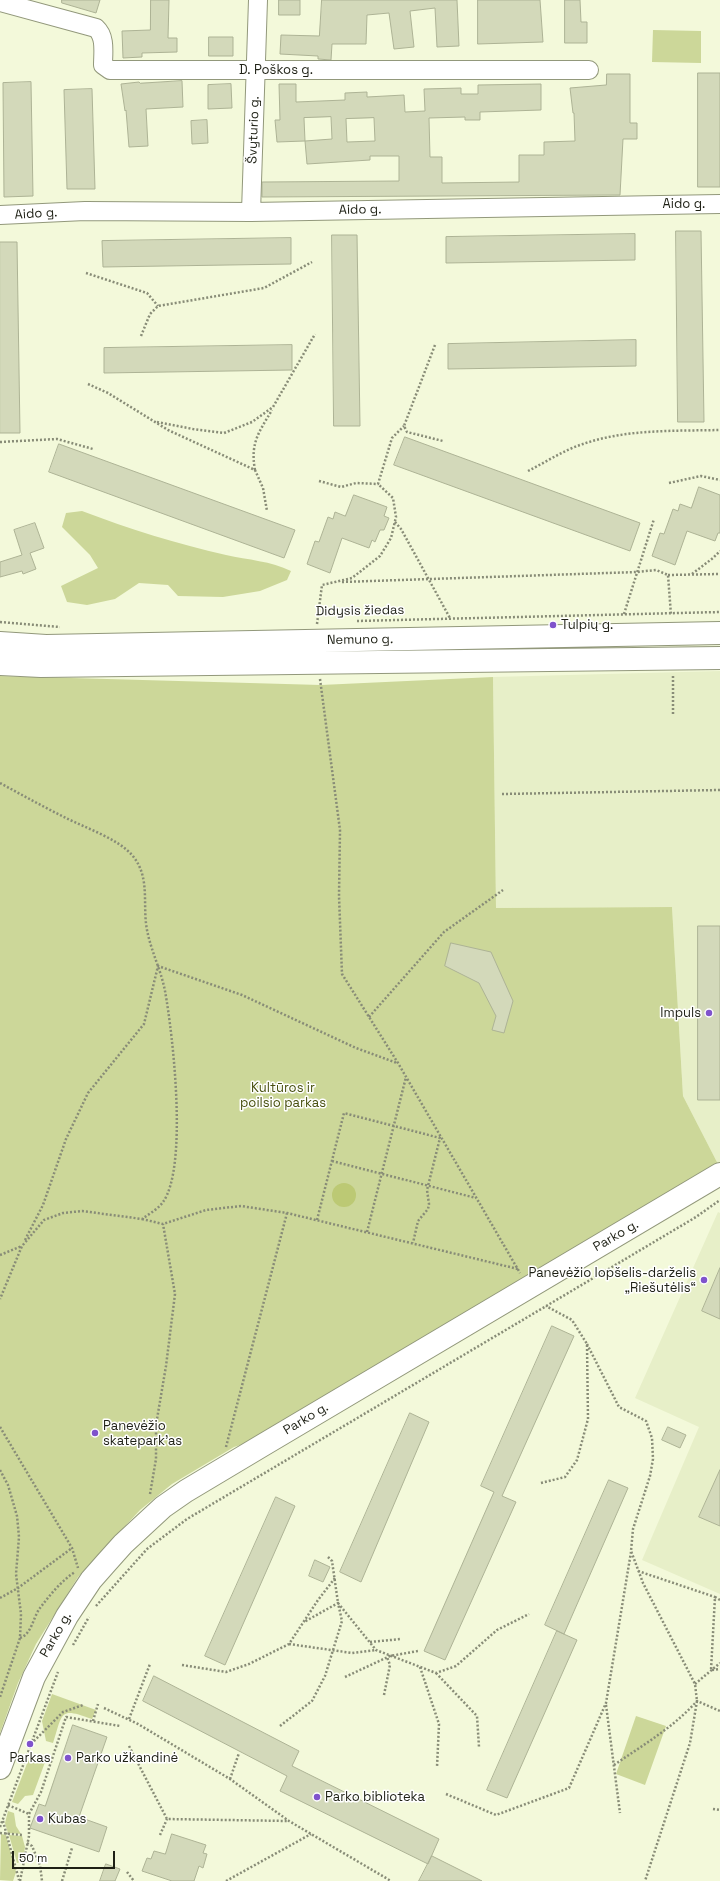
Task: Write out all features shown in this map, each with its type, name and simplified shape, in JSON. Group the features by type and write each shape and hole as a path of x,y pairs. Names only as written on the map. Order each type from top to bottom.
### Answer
{"main road":[{"name":"Nemuno g.","path":"0,642 46,646 317,627 720,633"},
{"name":"Nemuno g.","path":"0,664 41,666 720,658"},
{"name":"Parko g.","path":"0,1768 34,1677 67,1616 85,1575 123,1544 146,1522 186,1491 720,1174"}],"street":[{"name":"Švyturio g.","path":"251,212 258,0"},
{"name":"D. Poškos g.","path":"0,2 96,28 101,32 102,37 103,65 110,70 589,70"},
{"name":"Aido g.","path":"0,215 85,211 251,212 720,204"}],"path":[{"path":"141,336 150,314 158,306 264,288 312,262"},
{"path":"86,273 146,293 158,306"},
{"path":"266,511 263,488 255,470 252,455 258,434 316,334"},
{"path":"378,484 392,438 404,426 435,345"},
{"path":"88,384 108,393 168,430 255,470"},
{"path":"155,422 224,433 252,422 273,407"},
{"path":"404,426 407,432 443,441"},
{"path":"528,471 582,444 612,436 669,430 720,430"},
{"path":"0,442 57,440 93,449"},
{"path":"669,483 701,476 720,480"},
{"path":"317,627 322,585 352,578 380,556 391,538 396,517 393,498 378,484 356,483 341,487 319,481"},
{"path":"624,614 654,518"},
{"path":"395,522 401,529 450,618"},
{"path":"692,574 720,551"},
{"path":"335,582 637,572"},
{"path":"668,575 720,574"},
{"name":"Didysis žiedas","path":"356,621 720,612"},
{"path":"0,622 61,626"},
{"path":"318,663 340,830 339,896 342,974 398,1063 440,1138 522,1276"},
{"path":"0,783 43,807 117,843 131,854 141,868 146,889 147,930 165,990 172,1047 178,1135 172,1180 168,1192 163,1203 142,1219"},
{"path":"502,794 720,790"},
{"path":"369,1018 444,932 503,890"},
{"path":"158,966 242,995 356,1048 398,1063"},
{"path":"0,1299 22,1246 43,1205 66,1139 88,1093 144,1024 158,966"},
{"path":"367,1232 406,1077"},
{"path":"317,1220 344,1113 440,1138"},
{"path":"413,1243 418,1221 428,1209 429,1204 427,1190 440,1138"},
{"path":"332,1161 476,1198"},
{"path":"94,1608 147,1550 187,1519 696,1216 720,1200"},
{"path":"0,1256 22,1246 44,1220 63,1213 82,1211 142,1219 163,1224 206,1210 241,1206 287,1213 519,1269"},
{"path":"220,1471 287,1213"},
{"path":"146,1522 156,1459 156,1425 166,1366 175,1294 163,1224"},
{"path":"446,1794 496,1815 569,1788 606,1703 632,1551 633,1529 650,1476 653,1459 652,1438 646,1421 619,1407 587,1344 572,1320 545,1306"},
{"path":"541,1483 565,1477 577,1460 588,1419 587,1344"},
{"path":"0,1427 72,1548 85,1575 68,1577 51,1594 39,1610 28,1632 20,1638"},
{"path":"0,1470 8,1485 17,1516 19,1537 16,1574 21,1614 20,1638 0,1697"},
{"path":"0,1598 18,1588 72,1548"},
{"path":"632,1551 643,1583 695,1684 697,1701 690,1743 645,1881"},
{"path":"280,1726 312,1701 325,1676 342,1622 332,1561 328,1556"},
{"path":"638,1571 720,1600"},
{"path":"182,1665 226,1672 250,1664 289,1644 318,1600 335,1578"},
{"path":"711,1670 715,1597"},
{"path":"303,1623 338,1603"},
{"path":"338,1603 376,1650 436,1673 477,1716 479,1747"},
{"path":"436,1673 456,1666 497,1630 529,1614"},
{"path":"72,1647 90,1615"},
{"path":"370,1642 401,1639"},
{"path":"289,1644 352,1653 376,1650"},
{"path":"345,1677 389,1656 418,1651"},
{"path":"384,1695 390,1665 389,1656"},
{"path":"695,1684 720,1663"},
{"path":"129,1720 150,1664"},
{"path":"420,1667 439,1724 437,1767"},
{"path":"711,1670 720,1669"},
{"path":"0,1827 30,1744 59,1671"},
{"path":"614,1765 673,1724 697,1701"},
{"path":"697,1701 720,1711"},
{"path":"606,1703 620,1813"},
{"path":"92,1721 98,1704"},
{"path":"30,1744 63,1712 83,1705"},
{"path":"104,1708 129,1720 230,1779 289,1821 391,1881"},
{"path":"20,1881 27,1843 29,1814 41,1792 66,1717 120,1726"},
{"path":"129,1746 167,1819 160,1836"},
{"path":"230,1779 239,1753"},
{"path":"8,1805 29,1814"},
{"path":"713,1809 720,1810"},
{"path":"167,1819 289,1821"},
{"path":"2,1821 20,1881"},
{"path":"0,1834 22,1835"},
{"path":"226,1881 311,1834"},
{"path":"27,1843 32,1846 40,1865 42,1881"},
{"path":"62,1881 72,1848"},
{"path":"127,1872 134,1881"}],"shaded area":[{"path":"720,671 719,1166 683,1096 672,907 496,908 493,677"},
{"path":"344,1183 353,1186 356,1195 353,1204 344,1207 335,1204 332,1195 335,1186"},
{"path":"718,1212 720,1213 720,1594 642,1560 699,1427 635,1398"}],"green space":[{"path":"653,30 701,31 701,63 652,62"},
{"path":"82,511 154,536 208,551 267,563 291,571 287,580 260,591 223,597 178,596 168,585 139,583 115,599 87,605 67,602 61,586 98,568 90,555 62,527 66,513"},
{"name":"Kultūros ir poilsio parkas","path":"0,676 321,685 493,677 496,908 672,907 683,1096 719,1166 256,1440 234,1447 172,1484 140,1510 78,1577 36,1644 18,1683 0,1733"},
{"path":"52,1694 96,1710 92,1719 73,1713 64,1715 59,1724 53,1743 46,1741 42,1721"},
{"path":"636,1716 666,1726 645,1785 616,1774"},
{"path":"48,1754 33,1795 25,1796 18,1804 12,1802 28,1761"},
{"path":"8,1811 14,1813 16,1826 21,1834 8,1833 5,1823"},
{"path":"1,1834 6,1835 16,1872 13,1881 0,1880"},
{"path":"9,1835 22,1836 25,1847 23,1861 17,1863"}],"building":[{"path":"62,0 100,0 96,13 62,3"},
{"path":"151,0 169,0 168,38 177,38 177,52 142,53 142,57 123,58 122,31 150,30"},
{"path":"279,0 300,0 300,15 279,15"},
{"path":"322,0 457,0 459,46 437,47 435,8 410,11 414,47 394,49 389,13 367,15 366,44 332,44 331,60 318,59 318,56 280,54 281,35 319,36"},
{"path":"478,0 540,0 543,42 478,44"},
{"path":"565,0 580,0 581,22 587,22 587,43 565,43"},
{"path":"209,37 233,37 233,56 209,56"},
{"path":"698,73 720,73 720,187 698,187"},
{"path":"607,74 630,74 630,123 637,123 637,139 623,139 620,195 262,197 262,182 399,181 399,156 370,156 370,160 307,164 305,141 277,142 275,120 280,120 279,84 296,84 296,102 345,100 345,93 367,92 367,97 404,95 405,112 425,111 424,89 461,88 461,94 478,94 478,85 541,84 541,110 480,112 480,120 465,120 465,117 429,118 430,157 442,157 442,183 519,182 519,155 544,155 544,142 575,141 574,113 570,88 606,85","holes":["331,117 332,139 305,141 304,118","374,118 375,141 347,142 346,119"]},
{"path":"182,81 183,107 146,109 148,146 129,147 126,110 125,111 121,84"},
{"path":"31,82 33,196 4,197 3,83"},
{"path":"231,84 232,108 208,109 208,85"},
{"path":"92,89 95,189 67,189 64,90"},
{"path":"207,120 208,143 192,144 191,121"},
{"path":"676,231 701,231 704,422 678,422"},
{"path":"635,234 635,260 446,263 446,237"},
{"path":"332,235 357,235 360,426 334,426"},
{"path":"291,238 291,264 103,267 102,241"},
{"path":"0,242 17,242 20,433 0,433"},
{"path":"636,340 636,366 448,369 448,344"},
{"path":"292,345 292,370 104,373 104,348"},
{"path":"405,437 640,523 630,551 394,465"},
{"path":"59,444 295,530 284,558 49,472"},
{"path":"699,487 720,495 720,533 718,533 715,541 687,531 675,565 652,556 660,533 664,534 673,509 678,511 680,504 691,508"},
{"path":"354,495 387,507 384,516 389,518 384,530 380,530 375,542 372,540 369,548 342,538 330,573 307,564 315,541 319,542 328,517 333,519 335,512 345,516"},
{"path":"35,523 44,548 30,553 36,569 23,574 22,571 0,577 0,562 22,555 14,530"},
{"name":"Impuls","path":"698,926 720,926 720,1100 698,1100"},
{"path":"451,943 491,952 513,1001 504,1033 492,1030 496,1016 479,983 445,966"},
{"path":"720,1268 720,1319 702,1311"},
{"path":"552,1326 574,1336 502,1496 516,1502 445,1660 424,1651 494,1492 481,1486"},
{"path":"410,1413 429,1422 361,1582 340,1572"},
{"path":"668,1427 686,1435 680,1448 662,1440"},
{"path":"720,1470 720,1526 699,1517"},
{"path":"609,1480 628,1488 564,1634 545,1625"},
{"path":"276,1497 295,1506 225,1665 205,1656"},
{"path":"315,1560 330,1567 323,1582 309,1576"},
{"path":"557,1631 577,1640 507,1798 487,1790"},
{"path":"154,1676 299,1751 292,1766 439,1839 428,1864 280,1791 287,1776 143,1701"},
{"path":"73,1725 107,1737 79,1817 107,1827 99,1852 30,1828 39,1804 45,1806"},
{"path":"172,1834 206,1845 203,1853 207,1854 203,1868 199,1866 194,1881 172,1881 142,1871 147,1858 151,1859 154,1851 165,1854"},
{"path":"432,1856 482,1881 419,1881"},
{"path":"106,1864 120,1869 115,1881 100,1881"}],"place":[{"name":"Tulpių g.","path":"553,625"},
{"name":"Impuls","path":"709,1013"},
{"name":"Panevėžio lopšelis-darželis „Riešutėlis“","path":"704,1280"},
{"name":"Panevėžio skatepark'as","path":"95,1433"},
{"name":"Parkas","path":"30,1744"},
{"name":"Parko užkandinė","path":"68,1758"},
{"name":"Parko biblioteka","path":"317,1797"},
{"name":"Kubas","path":"40,1819"}]}
